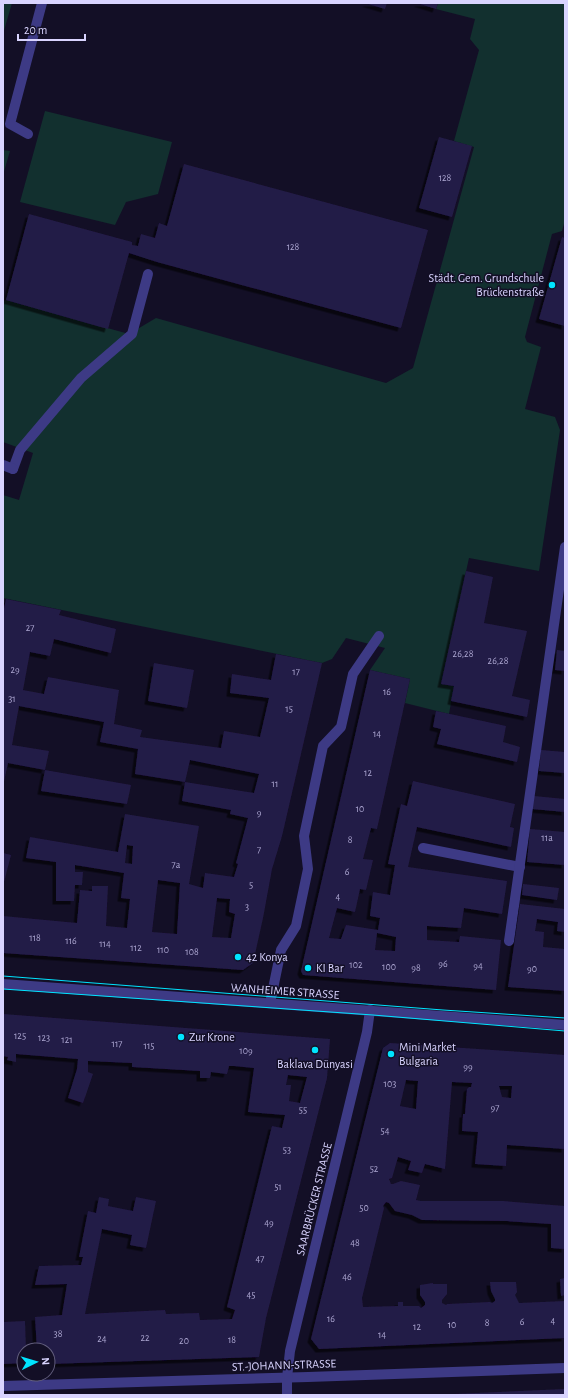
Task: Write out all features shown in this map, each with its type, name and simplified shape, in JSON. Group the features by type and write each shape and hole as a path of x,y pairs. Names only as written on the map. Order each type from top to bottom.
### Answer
{"street":[{"path":"28,134 10,124 42,3"},
{"path":"3,465 13,469 20,450 81,378 132,334 148,274"},
{"path":"509,941 565,546"},
{"path":"270,1003 281,950 296,926 308,869 304,836 323,746 341,727 353,674 379,636"},
{"path":"423,848 520,867"},
{"name":"WANHEIMER STRASSE","path":"3,984 565,1025"},
{"name":"SAARBRÜCKER STRASSE","path":"287,1395 290,1351 367,1032 370,1010"},
{"name":"ST.-JOHANN-STRASSE","path":"3,1386 565,1368"}],"green space":[{"path":"3,3 12,3 3,34"},
{"path":"438,3 565,3 565,220 562,231 552,234 525,337 527,342 541,347 525,409 555,417 560,430 539,571 469,558 441,684 454,686 449,714 405,703 410,679 370,670 385,648 346,638 332,659 322,663 3,598 3,495 19,500 33,453 3,442 3,301 6,300 129,334 156,318 386,383 413,368 474,147 454,141 479,50 470,39 475,19 436,9"},
{"path":"45,111 172,142 158,194 126,202 115,225 20,202"},
{"path":"3,150 10,151 3,175"}],"building":[{"path":"365,3 387,3 385,9"},
{"path":"417,3 438,3 436,9"},
{"path":"439,137 472,146 452,217 419,208"},
{"path":"184,164 428,230 401,328 157,262 129,253 108,329 6,300 29,214 132,242 132,245 138,246 141,234 155,238 159,223 167,226"},
{"path":"562,237 565,238 565,326 539,319"},
{"path":"466,571 493,577 484,623 527,631 512,696 530,700 527,717 451,701 454,686 441,684"},
{"path":"6,599 61,610 59,615 116,629 111,653 54,639 50,656 30,652 23,690 44,694 48,677 119,690 114,724 142,730 140,737 221,748 224,731 260,737 269,698 230,693 232,674 271,680 276,654 322,663 282,836 272,869 253,963 243,970 3,953 3,916 77,923 80,890 92,891 92,886 108,886 106,926 127,928 130,899 121,898 124,873 75,865 75,872 83,872 82,885 75,885 74,901 56,901 56,862 26,858 30,837 118,852 125,814 199,826 189,884 203,888 205,873 234,877 238,864 236,863 248,818 230,814 231,810 182,801 185,782 135,774 138,749 100,742 104,722 19,706 12,745 49,751 45,770 8,763 3,786 3,613","holes":["190,760 259,774 254,793 185,782","127,845 133,846 132,864 125,863","158,880 180,883 177,934 152,932","217,898 230,899 229,912 235,914 231,938 212,937"]},
{"path":"557,650 565,651 565,671 555,670"},
{"path":"154,663 194,670 187,708 148,701"},
{"path":"370,670 410,679 377,829 371,828 363,859 373,860 366,890 360,889 355,912 337,908 329,938 341,939 346,925 378,930 380,918 370,916 373,892 390,895 395,865 388,864 401,804 407,806 413,781 515,804 510,827 514,828 511,847 417,827 408,867 507,881 502,914 464,908 461,928 427,926 427,940 459,942 460,936 501,940 496,990 303,975 301,971","holes":["377,933 396,937 395,951 375,950"]},
{"path":"436,711 506,726 503,742 520,747 517,762 437,744 441,729 433,727"},
{"path":"541,750 565,752 565,773 539,771"},
{"path":"45,770 131,785 127,804 41,791"},
{"path":"534,796 565,799 565,812 532,809"},
{"path":"530,829 565,832 565,865 527,862"},
{"path":"3,853 11,855 4,882 3,882"},
{"path":"523,884 559,888 557,900 522,895"},
{"path":"520,904 565,909 565,932 557,931 558,922 537,919 535,931 544,932 543,947 565,949 565,991 508,987"},
{"path":"3,1014 330,1039 327,1078 266,1318 259,1357 56,1364 56,1342 37,1342 35,1317 62,1315 67,1284 35,1285 39,1266 81,1265 83,1257 79,1257 88,1211 96,1213 99,1197 109,1199 108,1206 133,1211 136,1197 156,1201 146,1248 130,1245 132,1235 102,1229 85,1314 165,1310 166,1314 199,1313 200,1320 232,1319 235,1310 227,1307 272,1126 282,1128 285,1115 248,1112 254,1068 229,1066 227,1074 211,1072 210,1078 200,1078 200,1071 132,1067 132,1063 88,1061 88,1072 93,1074 83,1103 68,1098 77,1069 78,1059 16,1054 16,1062 7,1060 8,1057 3,1056","holes":["288,1075 307,1077 300,1103 289,1101 291,1085 286,1085"]},
{"path":"390,1043 565,1055 565,1149 507,1145 506,1166 475,1164 478,1132 462,1131 467,1089 471,1087 472,1083 452,1082 445,1169 425,1164 422,1173 408,1170 411,1161 398,1157 392,1178 389,1179 391,1184 401,1181 420,1185 416,1200 421,1201 503,1201 565,1206 565,1249 551,1248 551,1224 506,1221 422,1220 412,1215 395,1211 389,1203 386,1202 383,1206 384,1208 362,1298 363,1307 398,1306 398,1302 403,1302 403,1306 419,1306 421,1308 425,1305 425,1302 420,1295 420,1285 433,1283 447,1284 447,1294 442,1300 442,1303 446,1305 492,1303 495,1299 491,1291 490,1282 516,1282 517,1292 515,1295 519,1303 565,1301 565,1338 319,1349 311,1339 383,1048","holes":["406,1080 418,1081 416,1109 400,1106","499,1086 512,1086 511,1098 502,1097"]},
{"path":"565,1278 565,1295 561,1296 560,1279"},
{"path":"25,1321 26,1342 16,1342 16,1363 3,1364 3,1322"},
{"path":"565,1389 565,1395 454,1395 454,1394"}],"tram line":[{"path":"3,976 565,1018"},
{"path":"3,989 373,1015 565,1031"}],"place":[{"name":"Städt. Gem. Grundschule Brückenstraße","path":"552,285"},
{"name":"42 Konya","path":"238,957"},
{"name":"KI Bar","path":"308,968"},
{"name":"Zur Krone","path":"181,1037"},
{"name":"Baklava Dünyasi","path":"315,1050"},
{"name":"Mini Market Bulgaria","path":"391,1054"}]}
